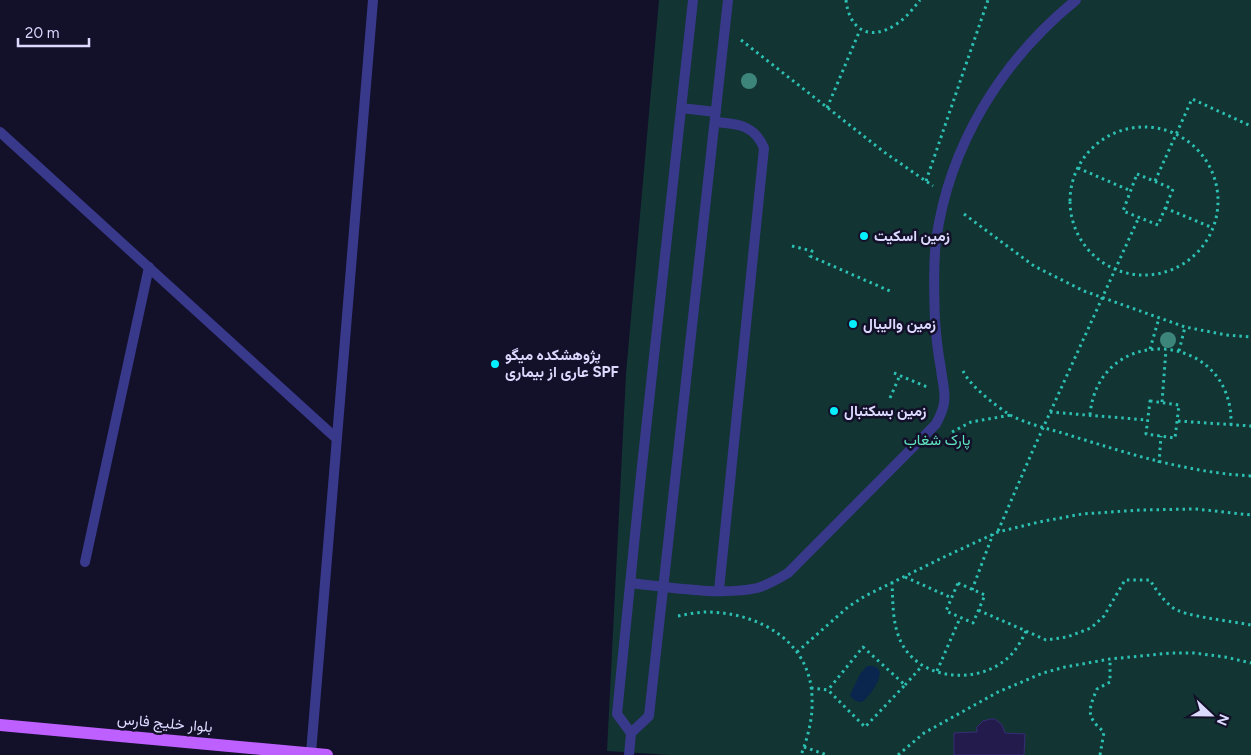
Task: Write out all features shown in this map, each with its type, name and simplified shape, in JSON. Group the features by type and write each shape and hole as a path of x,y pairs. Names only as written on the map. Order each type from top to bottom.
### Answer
{"main road":[{"name":"بلوار خلیج ‌فارس","path":"0,725 327,755"}],"lane":[{"path":"311,753 374,0"},
{"path":"631,733 617,714 641,474 693,0"},
{"path":"629,755 631,733 649,716 728,0"},
{"path":"630,583 719,590 757,588 771,582 788,573 936,424 941,415 945,394 936,323 934,271 936,240 945,195 970,131 992,90 1034,39 1076,0"},
{"path":"681,108 746,127 758,136 764,148 719,590"},
{"path":"0,132 337,440"},
{"path":"85,562 149,267"}],"path":[{"path":"846,0 849,18 860,30 868,32 884,30 895,25 920,0"},
{"path":"926,182 988,0"},
{"path":"827,108 860,30"},
{"path":"740,39 884,152 945,195"},
{"path":"1154,181 1192,99 1251,126"},
{"path":"1140,127 1165,129 1175,135 1187,140 1205,158 1216,181 1218,206 1213,228 1199,251 1179,267 1156,275 1132,275 1110,268 1090,253 1076,233 1070,210 1071,186 1080,163 1095,145 1116,132 1140,127"},
{"path":"1078,168 1131,191"},
{"path":"1137,174 1154,181 1173,189 1158,225 1123,211 1137,174"},
{"path":"1165,208 1213,228"},
{"path":"964,214 1034,266 1068,284 1185,327 1226,335 1251,337"},
{"path":"998,532 1050,412 1139,217"},
{"path":"792,246 812,251 810,256 892,292"},
{"path":"1150,349 1159,318"},
{"path":"1179,352 1185,327"},
{"path":"1090,415 1094,395 1104,377 1124,358 1134,352 1150,349 1166,350 1189,354 1205,363 1228,396 1232,414 1232,425"},
{"path":"1162,402 1166,350"},
{"path":"963,371 967,379 975,387 1011,415 1159,462 1195,470 1251,476"},
{"path":"894,373 934,391"},
{"path":"890,398 900,376"},
{"path":"1150,401 1162,402 1180,404 1175,438 1146,434 1150,401"},
{"path":"1050,412 1148,420"},
{"path":"946,437 958,428 971,422 1011,415"},
{"path":"1178,421 1251,426"},
{"path":"1159,462 1161,436"},
{"path":"797,652 848,607 944,556 998,532 1082,514 1130,510 1196,509 1251,515"},
{"path":"972,590 993,534"},
{"path":"905,577 952,598"},
{"path":"978,610 1046,640 1067,637 1091,628 1104,616 1125,580 1150,580 1173,608 1193,616 1251,625"},
{"path":"892,582 895,626 902,643 910,655 922,666 952,675 968,676 986,671 1004,662 1026,631"},
{"path":"958,583 972,590 985,595 973,623 946,611 958,583"},
{"path":"678,616 708,612 730,614 751,619 782,635 805,664 811,688 811,718 801,755"},
{"path":"937,671 960,618"},
{"path":"828,690 863,647 905,685"},
{"path":"898,755 924,733 998,692 1043,673 1065,667 1110,659 1157,654 1194,653 1251,663"},
{"path":"1100,755 1104,732 1092,723 1089,712 1097,689 1110,682 1110,659"},
{"path":"811,688 828,690 865,727 922,666"},
{"path":"804,746 827,755"}],"green space":[{"name":"پارک شغاب","path":"659,0 1251,0 1251,755 669,755 607,751 626,374"}],"water":[{"path":"867,666 875,667 879,670 880,675 875,687 862,702 858,702 850,695 860,674"}],"building":[{"path":"995,719 1002,725 1005,733 1025,734 1024,755 954,755 954,733 977,732 977,727 983,721"}],"place":[{"name":"زمین اسکیت","path":"864,236"},
{"name":"زمین والیبال","path":"853,324"},
{"name":"پژوهشکده میگو عاری از بیماری SPF","path":"495,364"},
{"name":"زمین بسکتبال","path":"834,411"}]}
